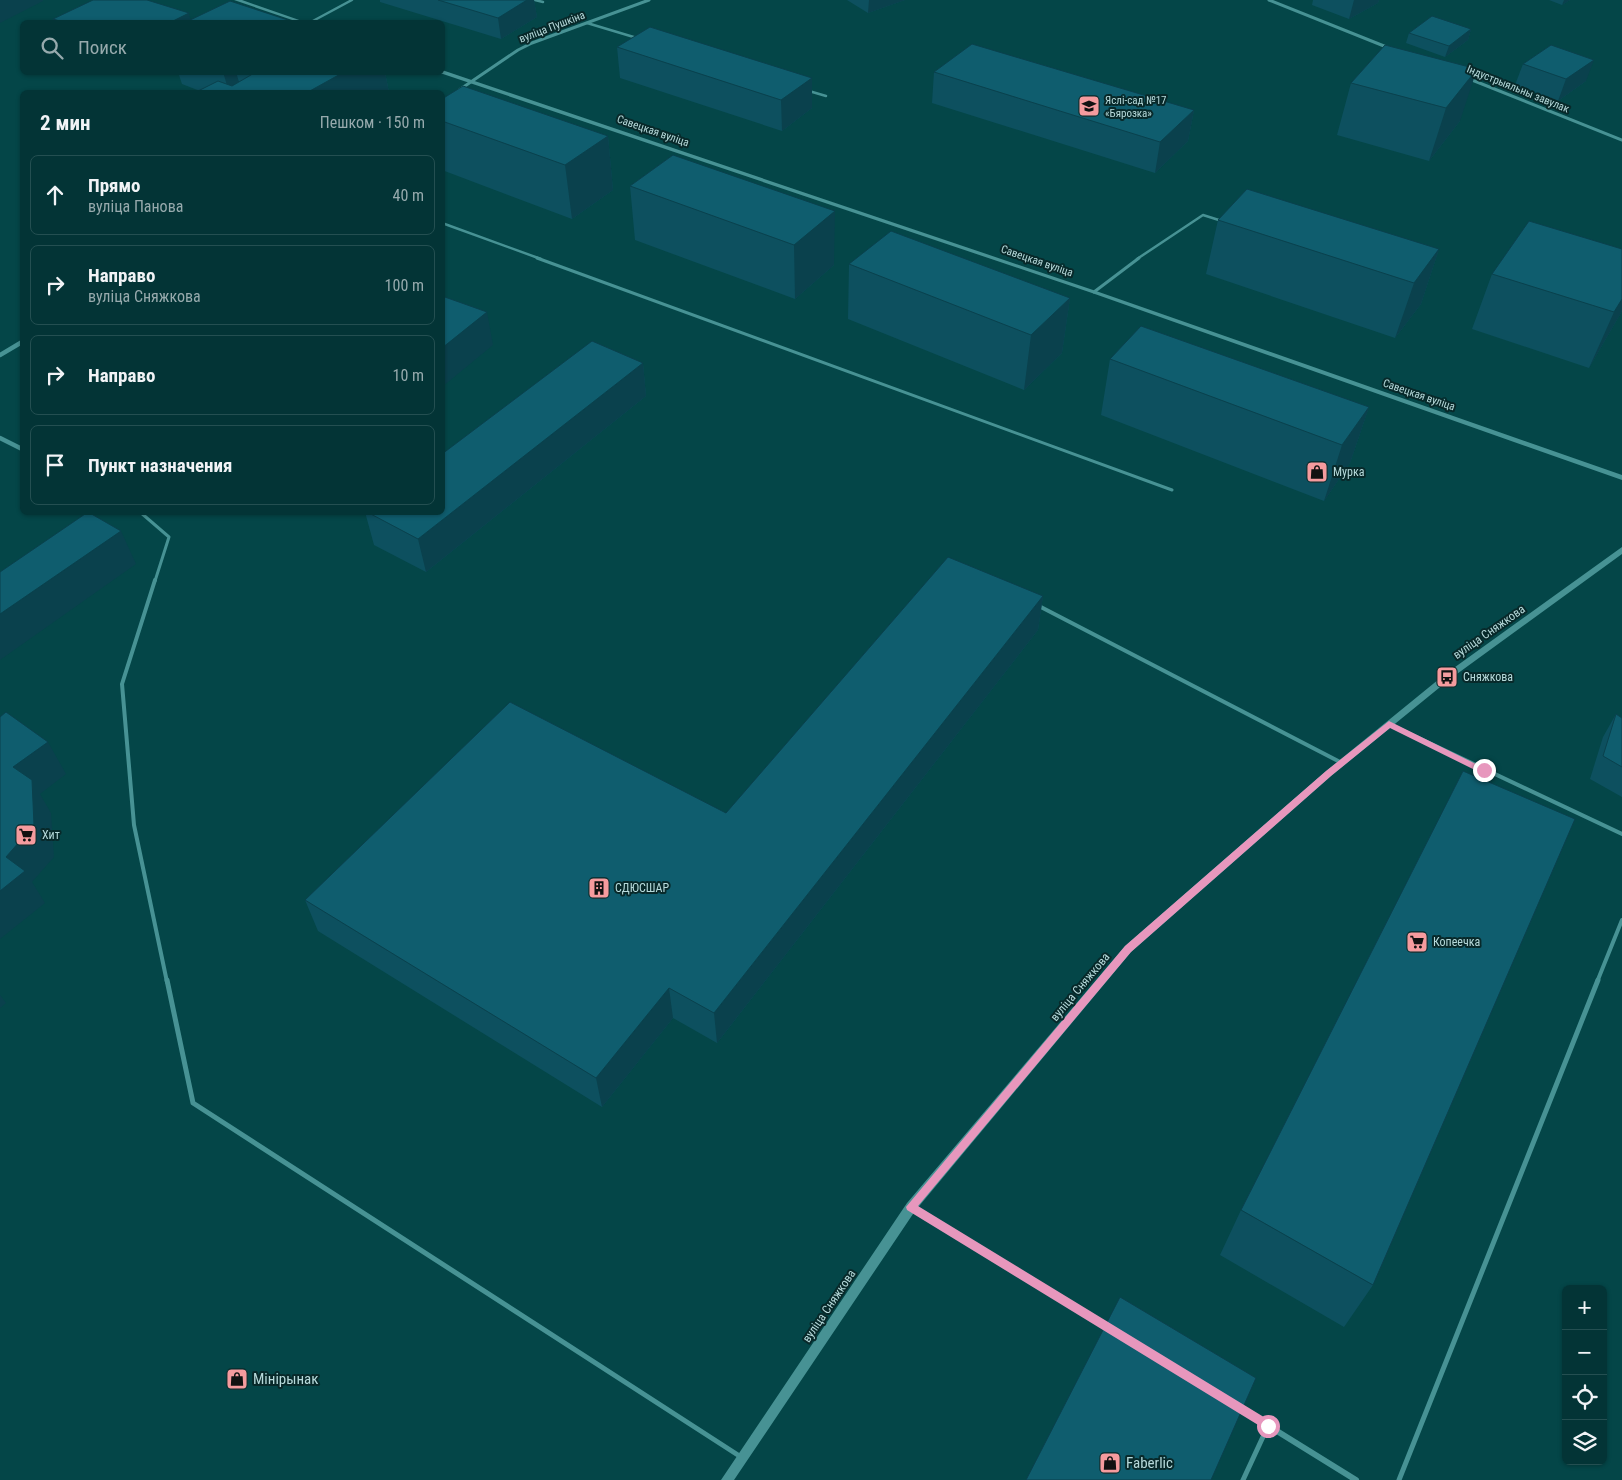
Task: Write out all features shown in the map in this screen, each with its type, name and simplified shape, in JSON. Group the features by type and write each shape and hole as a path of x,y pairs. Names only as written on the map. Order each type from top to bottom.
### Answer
{"street":[{"path":"238,0 296,20"},
{"name":"вуліца Пушкіна","path":"457,91 518,50 649,0"},
{"path":"1269,0 1393,49"},
{"name":"Савецкая вуліца","path":"445,73 1094,292 1622,478"},
{"name":"Індустрыяльны завулак","path":"1465,78 1622,140"},
{"path":"0,355 20,343"},
{"path":"0,438 20,449"},
{"name":"вуліца Сняжкова","path":"727,1480 911,1207 1128,949 1342,763 1447,677 1622,550"},
{"path":"911,1207 1116,1333"},
{"path":"1234,1405 1356,1480"}],"lane":[{"path":"316,20 352,0"},
{"path":"535,0 543,2"},
{"path":"586,23 642,40"},
{"path":"807,91 826,96"},
{"path":"1094,292 1128,265 1203,214 1230,224"},
{"path":"445,224 1172,490"},
{"path":"143,515 169,537 122,684 134,825 193,1103 742,1458"},
{"path":"1033,603 1132,652 1263,723 1342,763"},
{"path":"1389,724 1622,834"},
{"path":"1399,1480 1622,920"},
{"path":"1243,1480 1268,1426"}],"building":[{"path":"93,0 147,0 189,13 175,20 53,19"},
{"path":"438,0 527,0 498,18"},
{"path":"230,1 288,20 190,20"},
{"path":"1432,16 1471,29 1449,46 1409,33"},
{"path":"650,27 812,78 781,100 617,47"},
{"path":"972,44 1194,110 1160,142 934,72"},
{"path":"1385,45 1477,69 1446,108 1351,83"},
{"path":"1551,45 1594,60 1566,79 1523,64"},
{"path":"251,75 339,75 312,90 200,90 218,81 232,86"},
{"path":"463,86 608,136 565,165 445,122 445,97"},
{"path":"673,155 835,211 794,245 630,186"},
{"path":"1247,189 1439,249 1414,283 1218,220"},
{"path":"1529,221 1622,249 1622,299 1614,312 1492,274"},
{"path":"891,231 1070,298 1031,335 849,264"},
{"path":"445,297 487,312 445,346"},
{"path":"1141,326 1369,407 1342,445 1110,359"},
{"path":"592,341 643,363 418,539 373,515 445,515 445,452"},
{"path":"84,515 93,515 121,531 0,614 0,572"},
{"name":"СДЮСШАР","path":"948,557 1043,596 714,1013 669,988 596,1078 305,900 510,702 726,813"},
{"path":"6,712 48,742 13,767 32,780 34,825 6,857 25,871 0,891 0,717"},
{"path":"1616,714 1622,718 1622,767 1603,756"},
{"path":"1463,771 1575,819 1373,1285 1241,1210"},
{"path":"1120,1297 1256,1378 1211,1480 1026,1480"}],"place":[{"name":"Яслі-сад №17 «Бярозка»","path":"1089,106"},
{"name":"Мурка","path":"1317,472"},
{"name":"Сняжкова","path":"1447,677"},
{"name":"Хит","path":"26,835"},
{"name":"СДЮСШАР","path":"599,888"},
{"name":"Копеечка","path":"1417,942"},
{"name":"Мінірынак","path":"237,1379"},
{"name":"Faberlic","path":"1110,1463"}],"route":[{"path":"1268,1426 911,1207 1128,949 1328,774 1389,724 1484,770"}]}
